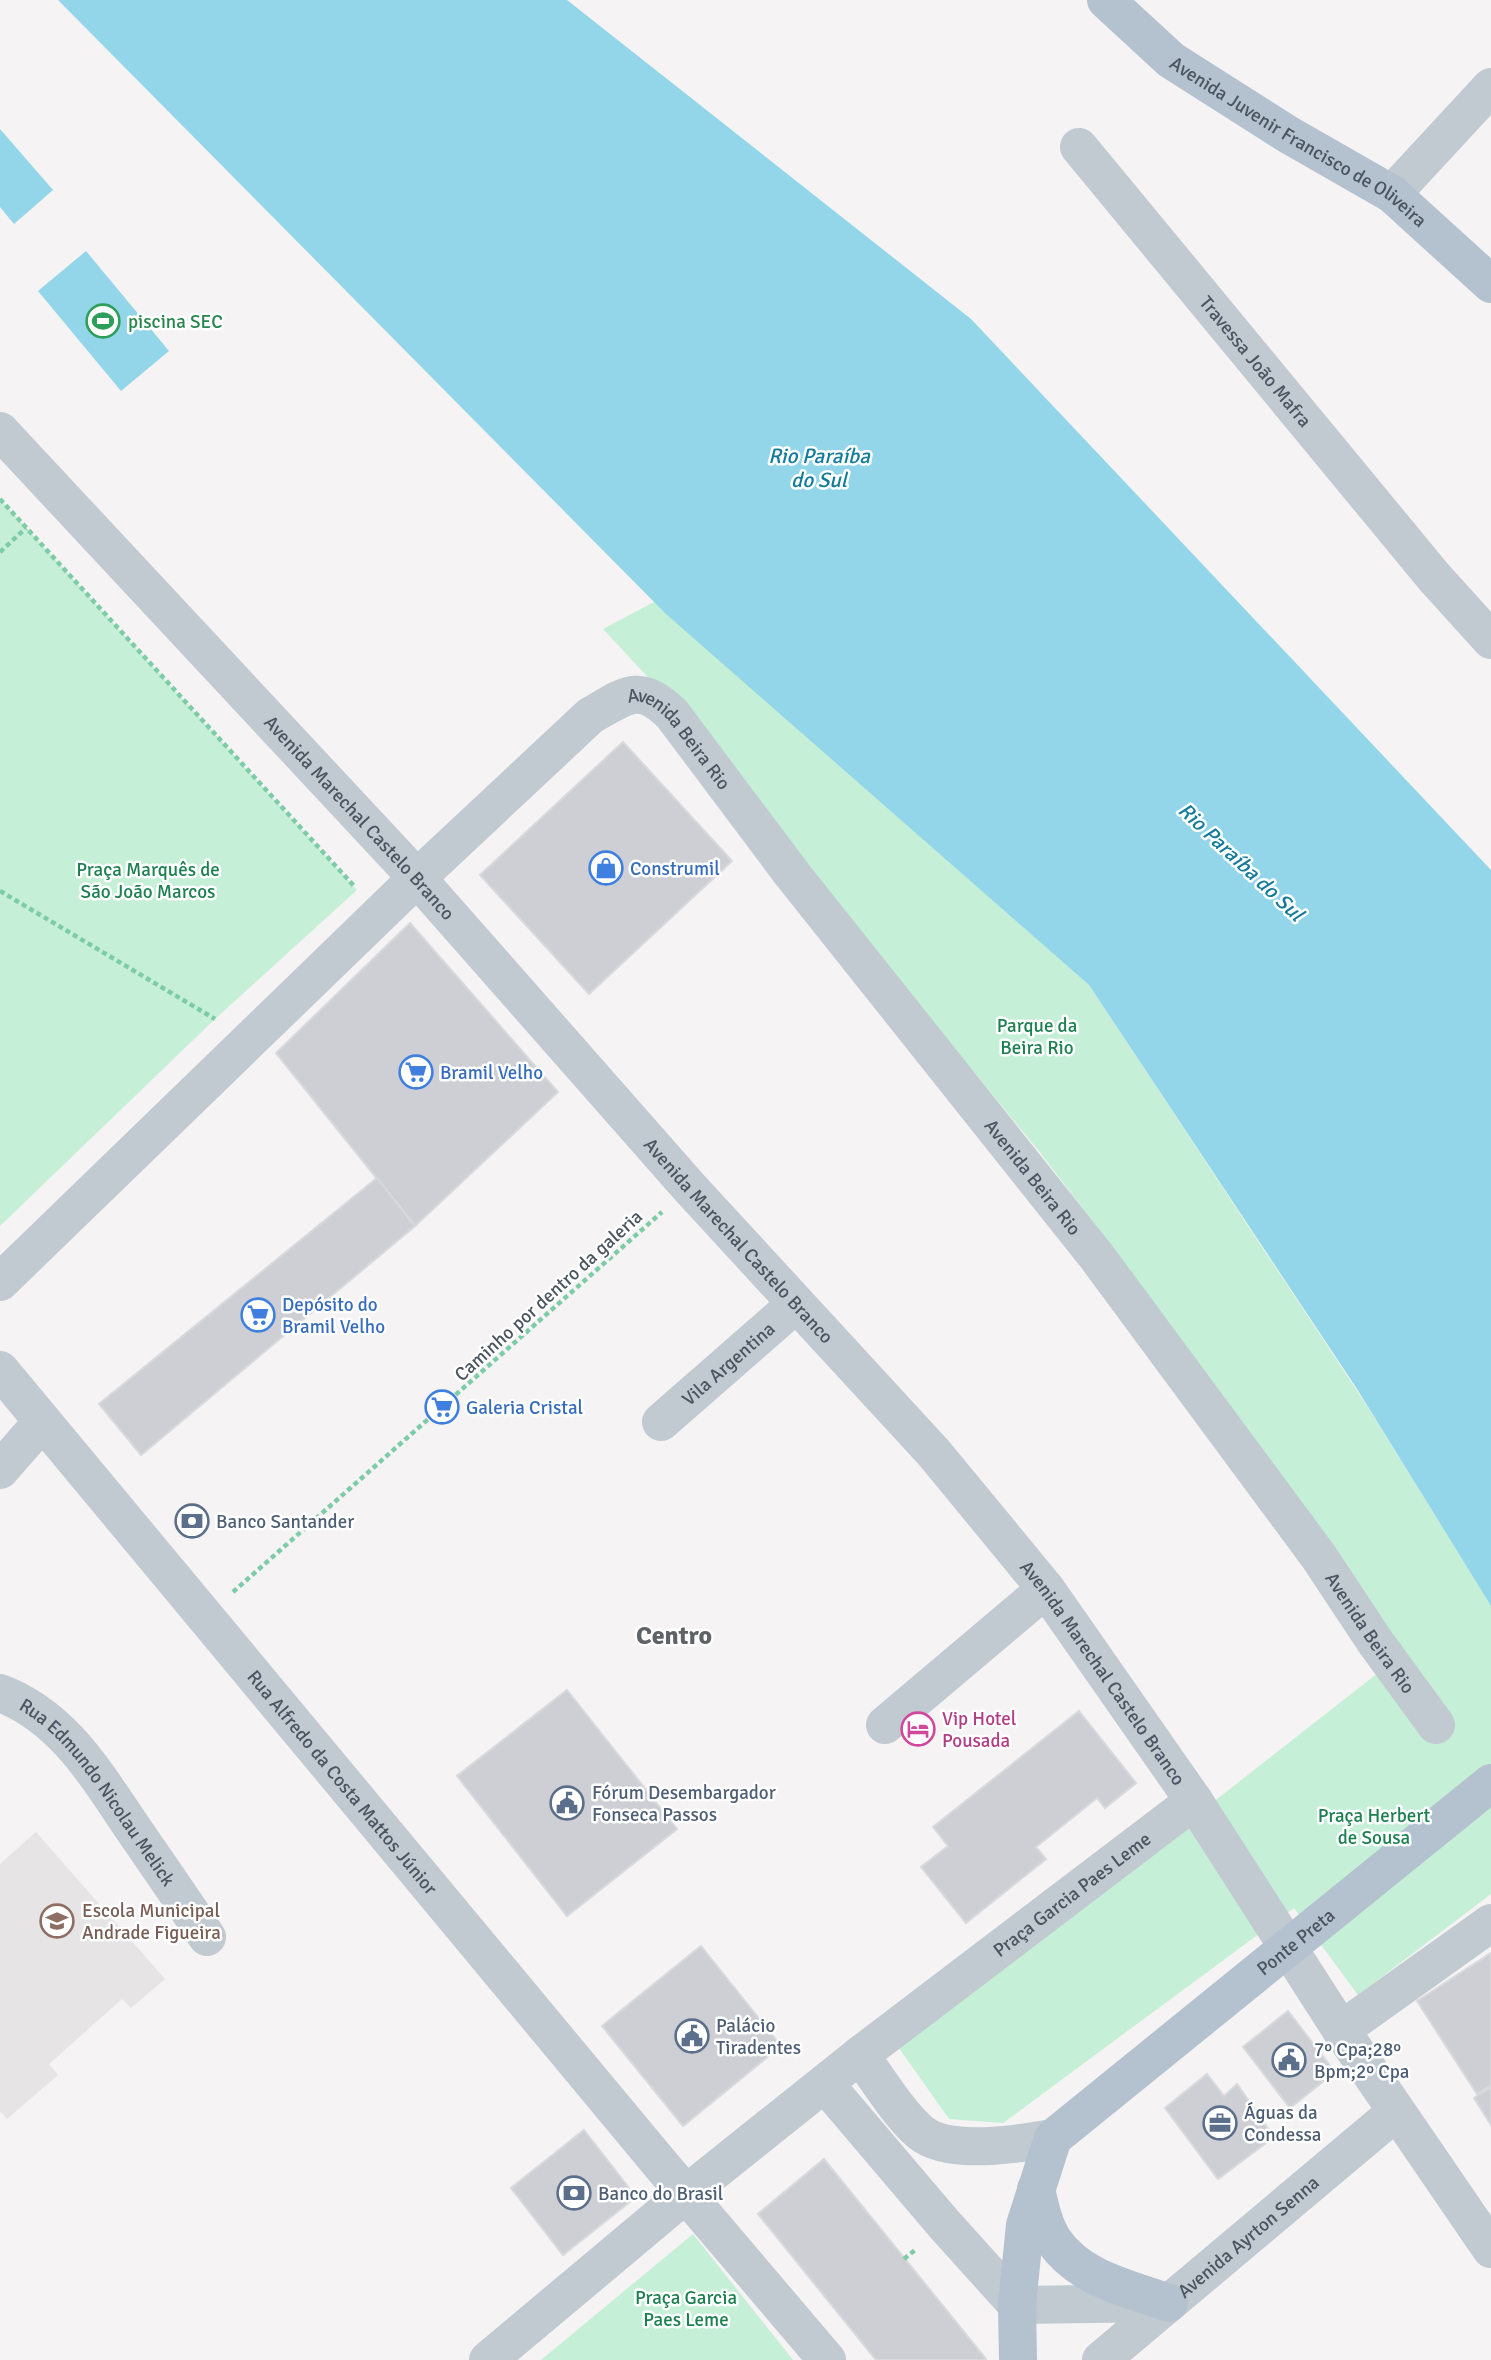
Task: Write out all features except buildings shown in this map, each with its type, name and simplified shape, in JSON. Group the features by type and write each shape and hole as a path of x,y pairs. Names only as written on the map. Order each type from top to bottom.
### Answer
{"main road":[{"name":"Avenida Juvenir Francisco de Oliveira","path":"1105,0 1171,60 1289,135 1392,194 1491,284"},
{"name":"Ponte Preta","path":"1053,2138 1491,1783"},
{"path":"1018,2360 1017,2305 1025,2225 1053,2138"},
{"path":"1036,2189 1053,2241 1067,2256 1090,2274 1169,2303"}],"street":[{"path":"1392,194 1491,87"},
{"name":"Travessa João Mafra","path":"1079,147 1434,578 1491,640"},
{"name":"Avenida Marechal Castelo Branco","path":"0,431 417,878 690,1188 934,1453 1046,1589 1194,1801 1396,2112 1491,2249"},
{"name":"Avenida Beira Rio","path":"417,878 590,716 624,697 640,694 651,696 672,714 792,874 1105,1267 1319,1557 1376,1643 1436,1725"},
{"path":"0,1282 417,878"},
{"name":"Vila Argentina","path":"661,1422 796,1304"},
{"name":"Rua Alfredo da Costa Mattos Júnior","path":"0,1370 686,2194"},
{"path":"0,1469 42,1422"},
{"path":"885,1725 1046,1589"},
{"name":"Rua Edmundo Nicolau Melick","path":"0,1693 18,1700 50,1722 82,1754 207,1937"},
{"name":"Praça Garcia Paes Leme","path":"488,2360 686,2194 860,2055 1194,1801"},
{"path":"1342,2030 1491,1923"},
{"path":"860,2055 921,2133 945,2144 1006,2147 1053,2138"},
{"path":"825,2084 1017,2305 1169,2303"},
{"name":"Avenida Ayrton Senna","path":"1101,2360 1396,2112"},
{"path":"686,2194 828,2360"}],"path":[{"path":"0,499 357,890"},
{"path":"0,552 26,528"},
{"path":"0,891 215,1019 205,1028"},
{"name":"Caminho por dentro da galeria","path":"204,1618 690,1188"}],"shaded area":[{"name":"Escola Municipal Andrade Figueira","path":"36,1832 165,1979 131,2008 122,1999 49,2064 58,2075 7,2119 0,2111 0,1864"}],"green space":[{"name":"Praça Marquês de São João Marcos","path":"0,499 357,890 215,1019 0,1226"},
{"path":"654,602 1089,985 1367,1406 1491,1606 1491,1894 1358,1995 1294,1908 1003,2123 949,2119 899,2048 1401,1655 1113,1248 1038,1150 658,688 603,629"},
{"name":"Praça Garcia Paes Leme","path":"693,2234 793,2360 541,2360"}],"water":[{"name":"Rio Paraíba do Sul","path":"58,0 567,0 971,319 1491,870 1491,1606 1357,1389 1089,985 666,614"},
{"path":"0,129 53,190 14,224 0,207"},
{"name":"piscina SEC","path":"86,251 169,351 121,391 38,291"}],"place":[{"name":"piscina SEC","path":"103,321"},
{"name":"Construmil","path":"606,868"},
{"name":"Bramil Velho","path":"416,1072"},
{"name":"Depósito do Bramil Velho","path":"258,1315"},
{"name":"Galeria Cristal","path":"442,1407"},
{"name":"Banco Santander","path":"192,1521"},
{"name":"Vip Hotel Pousada","path":"918,1729"},
{"name":"Fórum Desembargador Fonseca Passos","path":"567,1803"},
{"name":"Escola Municipal Andrade Figueira","path":"57,1921"},
{"name":"Palácio Tiradentes","path":"692,2036"},
{"name":"7º Cpa;28º Bpm;2º Cpa","path":"1289,2060"},
{"name":"Águas da Condessa","path":"1220,2123"},
{"name":"Banco do Brasil","path":"574,2193"}],"district":[{"name":"Centro","path":"674,1635"}],"park label":[{"name":"Parque da Beira Rio","path":"1037,1036"},
{"name":"Praça Herbert de Sousa","path":"1374,1826"}]}
